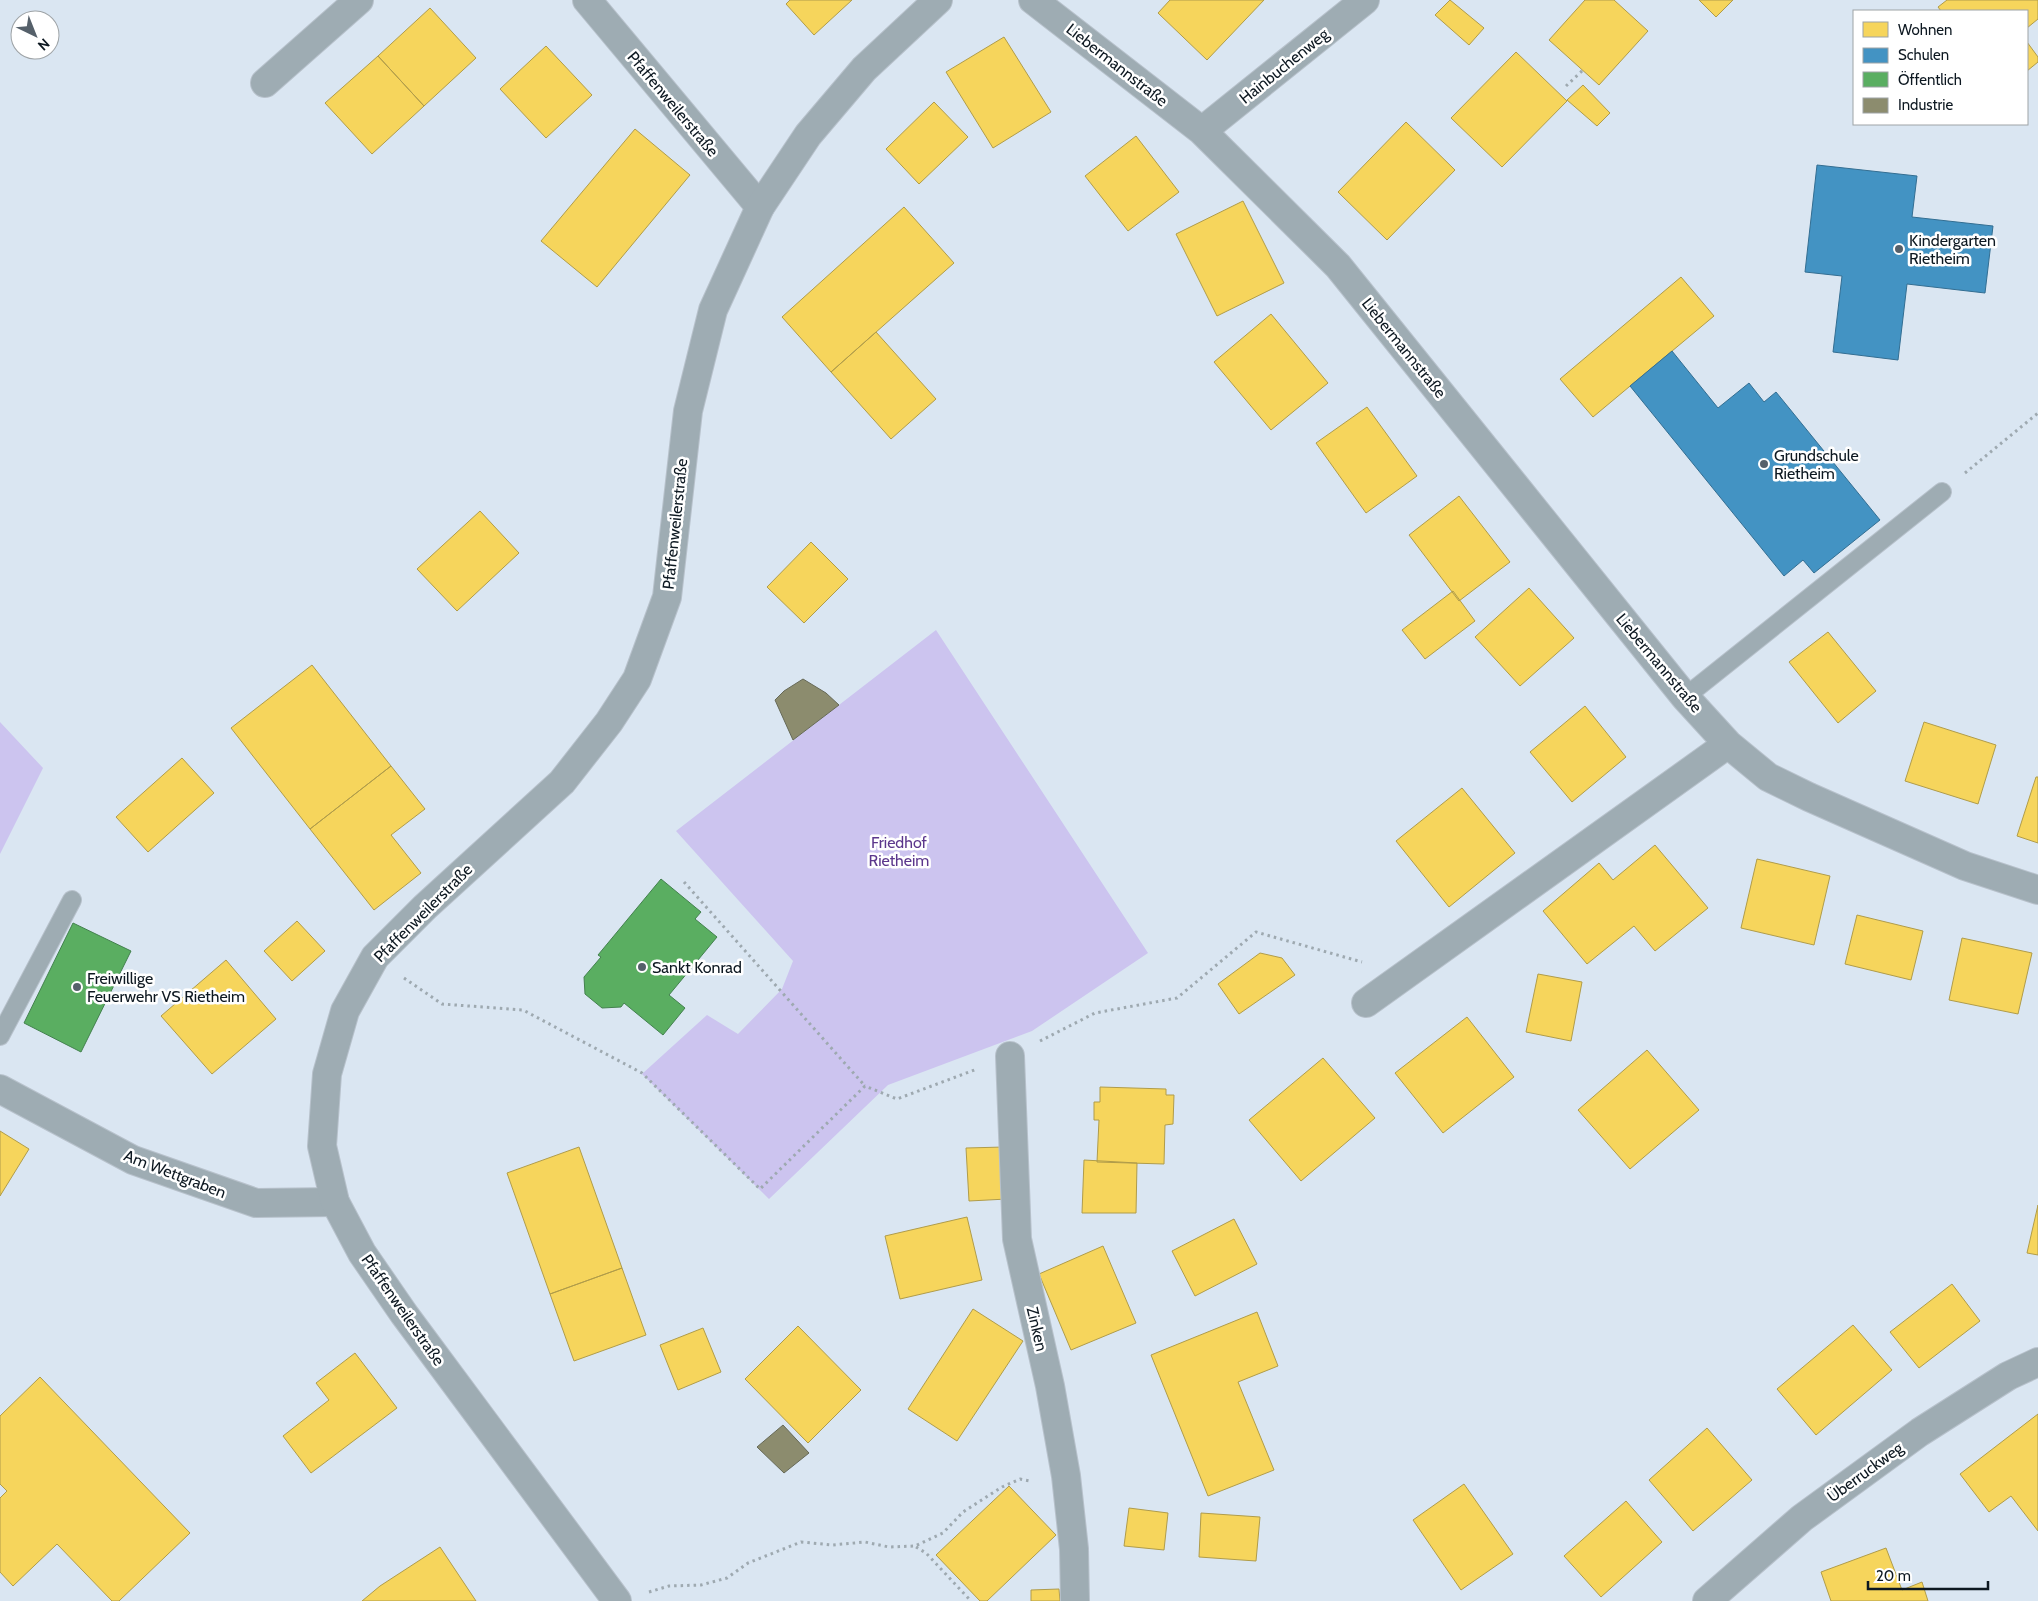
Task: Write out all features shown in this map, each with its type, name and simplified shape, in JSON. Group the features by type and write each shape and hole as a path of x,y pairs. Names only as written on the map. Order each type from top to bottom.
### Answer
{"street":[{"path":"265,83 359,0"},
{"name":"Pfaffenweilerstraße","path":"586,0 760,207"},
{"name":"Pfaffenweilerstraße","path":"630,1598 404,1314 362,1253 335,1202 322,1146 327,1074 345,1011 374,957 425,906 562,782 610,722 637,680 667,597 688,411 713,310 760,207 808,135 864,68 938,0"},
{"name":"Liebermannstraße","path":"1033,0 1202,131 1338,266 1685,697 1728,744 1768,777 1809,798 1965,866 2038,890"},
{"name":"Hainbuchenweg","path":"1202,131 1365,0"},
{"path":"1366,1003 1728,744"},
{"name":"Zinken","path":"1010,1056 1017,1239 1050,1386 1066,1476 1074,1549 1074,1601"},
{"name":"Am Wettgraben","path":"0,1089 133,1160 256,1203 335,1202"},
{"name":"Überruckweg","path":"1707,1601 1802,1518 1920,1432 2008,1376 2038,1362"}],"lane":[{"path":"1685,697 1942,492"},
{"path":"0,1036 72,900"}],"path":[{"path":"1566,86 1583,70"},
{"path":"1942,492 2038,413"},
{"path":"684,882 865,1086 897,1099 1010,1056 1095,1013 1177,998 1256,932 1407,974"},
{"path":"374,957 442,1004 523,1010 642,1073 760,1189 865,1086"},
{"path":"630,1598 669,1586 701,1585 726,1578 748,1563 801,1542 832,1545 865,1542 889,1547 915,1546 943,1533 963,1512 1002,1487 1020,1479 1032,1482 1066,1476"},
{"path":"915,1546 926,1554 971,1601"}],"green space":[{"name":"Friedhof Rietheim","path":"936,630 1148,953 1032,1031 888,1085 769,1199 642,1074 707,1015 738,1034 782,989 793,961 676,831"},
{"path":"0,722 43,768 0,854"}],"building: Wohnen":[{"path":"790,0 852,0 814,35 786,4"},
{"path":"1170,0 1264,0 1207,60 1158,13"},
{"path":"1450,0 1484,28 1469,45 1435,15"},
{"path":"1585,0 1614,0 1648,31 1599,85 1549,40"},
{"path":"1699,0 1733,0 1716,17"},
{"path":"1947,0 2038,0 2038,19 2028,27 2028,10 1940,10 1938,7"},
{"path":"430,8 476,58 424,106 378,56"},
{"path":"1004,37 1051,112 993,148 946,72"},
{"path":"2028,43 2038,57 2038,62 2028,70"},
{"path":"546,46 592,95 546,138 500,89"},
{"path":"1516,52 1567,101 1502,167 1451,118"},
{"path":"378,56 424,106 372,154 325,103"},
{"path":"1583,85 1610,113 1597,126 1567,100"},
{"path":"934,102 968,137 919,184 886,149"},
{"path":"1406,122 1455,170 1387,240 1338,192"},
{"path":"635,129 690,175 597,287 541,241"},
{"path":"1136,136 1179,192 1128,231 1085,176"},
{"path":"1243,201 1284,283 1217,316 1176,234"},
{"path":"904,207 954,263 831,372 782,317"},
{"path":"1681,277 1714,316 1593,417 1560,379"},
{"path":"1271,314 1328,383 1271,430 1214,362"},
{"path":"876,332 936,399 891,439 831,372"},
{"path":"1367,407 1417,476 1366,513 1316,443"},
{"path":"1459,496 1510,562 1459,601 1409,535"},
{"path":"480,511 519,553 457,611 417,569"},
{"path":"811,542 848,579 804,623 767,587"},
{"path":"1529,588 1574,638 1520,686 1475,637"},
{"path":"1453,591 1475,621 1425,659 1402,630"},
{"path":"1828,632 1876,691 1838,723 1789,662"},
{"path":"312,665 391,766 310,829 231,728"},
{"path":"1585,706 1626,757 1572,802 1530,752"},
{"path":"1924,722 1996,745 1978,804 1905,781"},
{"path":"182,758 214,793 148,852 116,817"},
{"path":"391,766 425,809 391,835 421,873 374,910 310,829"},
{"path":"2036,777 2038,777 2038,843 2017,836"},
{"path":"1462,788 1515,853 1449,907 1396,841"},
{"path":"1655,845 1708,908 1655,951 1634,926 1587,964 1543,911 1599,863 1613,880"},
{"path":"1757,859 1830,876 1814,945 1741,928"},
{"path":"1857,915 1923,931 1911,980 1845,964"},
{"path":"297,921 325,951 292,981 264,951"},
{"path":"1962,938 2032,953 2018,1014 1949,1000"},
{"path":"1260,953 1282,958 1295,975 1239,1014 1218,984"},
{"path":"226,960 276,1019 212,1074 161,1016"},
{"path":"1538,974 1582,982 1571,1041 1526,1032"},
{"path":"1467,1017 1514,1077 1443,1133 1395,1073"},
{"path":"1647,1050 1699,1110 1630,1169 1578,1110"},
{"path":"1323,1058 1375,1118 1301,1181 1249,1120"},
{"path":"1100,1087 1166,1089 1166,1095 1174,1095 1173,1124 1165,1125 1164,1164 1097,1162 1099,1120 1094,1120 1094,1102 1100,1102"},
{"path":"0,1131 29,1149 0,1196"},
{"path":"579,1147 622,1268 550,1294 507,1173"},
{"path":"1004,1147 1007,1199 969,1201 966,1148"},
{"path":"1084,1160 1137,1163 1136,1213 1082,1213"},
{"path":"2038,1205 2038,1255 2027,1253"},
{"path":"967,1217 982,1280 900,1299 885,1236"},
{"path":"1234,1219 1257,1264 1195,1296 1172,1251"},
{"path":"1103,1246 1136,1323 1071,1350 1039,1274"},
{"path":"622,1268 646,1335 574,1361 550,1294"},
{"path":"1952,1284 1980,1321 1919,1368 1890,1332"},
{"path":"973,1309 1023,1341 957,1441 908,1409"},
{"path":"1257,1312 1278,1366 1238,1382 1274,1470 1208,1496 1151,1355"},
{"path":"1853,1325 1892,1370 1816,1435 1777,1389"},
{"path":"798,1326 861,1390 808,1443 745,1379"},
{"path":"703,1328 721,1372 678,1390 660,1345"},
{"path":"355,1353 397,1408 311,1473 283,1436 329,1400 316,1383"},
{"path":"40,1377 190,1533 119,1601 112,1601 57,1544 13,1586 0,1572 0,1498 7,1491 0,1484 0,1416"},
{"path":"2038,1414 2038,1531 2011,1496 1989,1512 1960,1474"},
{"path":"1707,1428 1752,1480 1693,1531 1649,1480"},
{"path":"1464,1484 1513,1554 1461,1590 1413,1520"},
{"path":"1009,1486 1056,1535 987,1601 980,1601 936,1555"},
{"path":"1626,1501 1662,1542 1601,1597 1564,1556"},
{"path":"1129,1508 1168,1513 1164,1550 1124,1546"},
{"path":"1201,1513 1260,1517 1256,1561 1199,1557"},
{"path":"440,1547 476,1601 362,1601 380,1586"},
{"path":"1886,1548 1902,1590 1922,1582 1928,1601 1831,1601 1821,1572"},
{"path":"1059,1589 1060,1601 1031,1601 1031,1590"}],"building: Schulen":[{"name":"Kindergarten Rietheim","path":"1817,165 1917,176 1912,217 1993,226 1985,293 1907,284 1898,360 1833,352 1842,276 1805,272"},
{"name":"Grundschule Rietheim","path":"1672,351 1718,408 1749,383 1764,402 1776,392 1880,520 1814,573 1803,560 1784,576 1630,386"}],"building: Öffentlich":[{"name":"Sankt Konrad","path":"661,879 701,912 695,919 717,937 669,995 685,1008 663,1035 624,1003 621,1007 602,1008 585,994 584,977 601,957 598,955"},
{"name":"Freiwillige Feuerwehr VS Rietheim","path":"73,923 131,951 81,1052 24,1023"}],"building: Industrie":[{"path":"803,679 826,693 839,705 793,740 775,700 784,691"},
{"path":"783,1425 809,1453 784,1473 757,1447"}],"place":[{"name":"Kindergarten Rietheim","path":"1899,249"},
{"name":"Grundschule Rietheim","path":"1764,464"},
{"name":"Sankt Konrad","path":"642,967"},
{"name":"Freiwillige Feuerwehr VS Rietheim","path":"77,987"}]}
